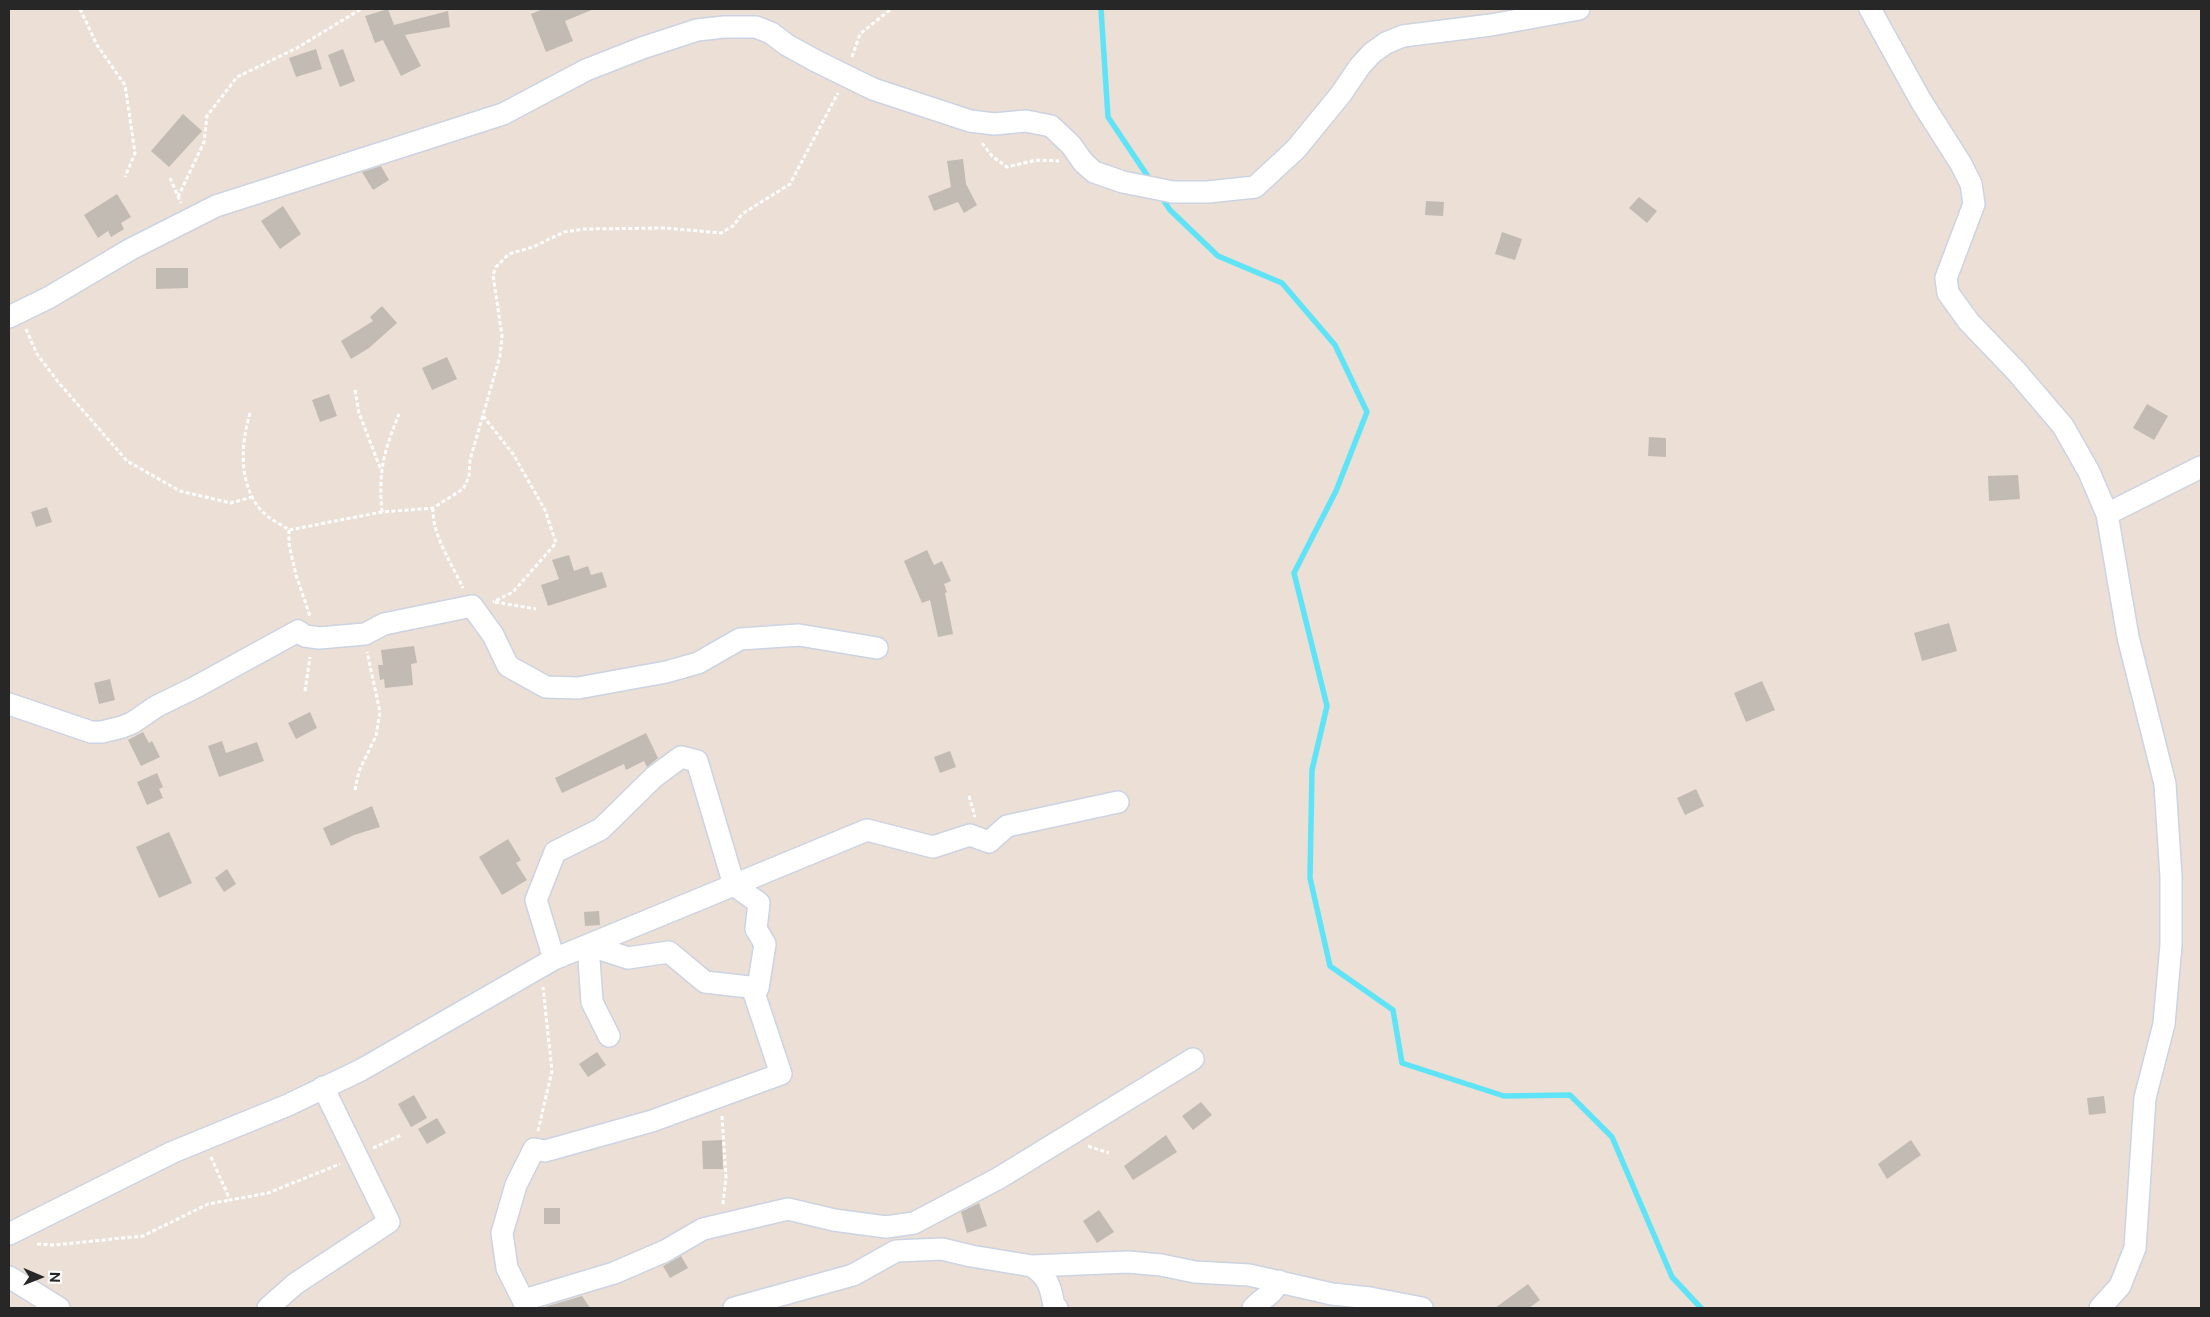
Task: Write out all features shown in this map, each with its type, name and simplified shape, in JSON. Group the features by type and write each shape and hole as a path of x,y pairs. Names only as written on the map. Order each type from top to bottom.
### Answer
{"street":[{"path":"12,316 123,254 177,228 188,220 216,206 262,190 387,153 503,114 586,70 642,48 697,30 724,26 756,27 771,33 787,45 873,89 970,120 994,124 1026,121 1051,126 1094,172 1124,182 1173,192 1208,192 1255,187 1296,149 1341,94 1360,66 1386,42 1411,35 1491,25 1578,9"},
{"path":"1870,9 1921,101 1968,175 1974,194 1972,214 1946,278 1948,293 1969,322 2016,371 2063,426 2089,472 2107,514 2128,636 2165,784 2171,877 2171,936 2164,1024 2145,1098 2135,1248 2120,1286 2100,1308"},
{"path":"2107,514 2201,467"},
{"path":"9,704 71,726 91,732 102,732 132,724 157,706 298,631 319,638 365,634 384,624 472,606 493,635 508,666 546,687 578,688 666,672 698,663 740,639 799,635 877,648"},
{"path":"547,963 536,900 555,852 601,829 654,777 680,757 697,761 734,885 759,904 756,930 766,944 758,988 705,982 669,952 628,958 588,945"},
{"path":"9,1234 103,1186 204,1139 288,1105 323,1086 361,1070 547,963 867,830 933,847 970,834 989,842 1007,826 1118,802"},
{"path":"588,945 592,1002 610,1036"},
{"path":"752,988 782,1074 652,1121 545,1151 534,1148 516,1185 502,1233 508,1268 525,1304 614,1273 665,1251 704,1229 788,1210 834,1220 886,1227 914,1223 999,1178 1193,1059"},
{"path":"268,1308 294,1284 389,1222 323,1086"},
{"path":"734,1308 853,1275 896,1251 942,1249 1032,1266 1128,1262 1161,1265 1195,1272 1249,1275 1332,1294 1370,1298 1422,1308"},
{"path":"1032,1266 1040,1272 1051,1286 1054,1306 1057,1308"},
{"path":"9,1277 59,1308"},
{"path":"1253,1308 1260,1300 1274,1292 1279,1282"}],"path":[{"path":"80,9 96,45 124,85 135,153 125,177"},
{"path":"178,197 204,142 208,116 237,77 297,48 361,9"},
{"path":"250,414 245,430 245,480 252,497 266,515 289,530 382,512 433,508 463,490 469,477 470,460 500,356 502,336 493,275 496,267 509,254 534,247 564,232 584,229 666,228 721,233 733,226 742,214 790,184 846,76 860,34 891,9"},
{"path":"970,120 972,131 992,156 1006,167 1036,160 1055,162 1078,156"},
{"path":"170,178 188,220"},
{"path":"12,316 21,319 37,354 58,384 127,461 180,491 231,503 252,497"},
{"path":"354,390 359,413 382,471"},
{"path":"382,512 379,484 385,448 399,414"},
{"path":"433,508 439,537 472,606 495,602 513,592 556,543 545,510 513,454 483,416"},
{"path":"289,530 289,544 296,575 310,611 312,652 305,691"},
{"path":"495,602 536,609"},
{"path":"355,790 359,771 376,736 380,712 365,634"},
{"path":"534,1148 552,1071 547,963"},
{"path":"720,1096 725,1134 726,1177 720,1225"},
{"path":"36,1244 54,1246 143,1236 208,1204 268,1193 322,1173 401,1134"},
{"path":"204,1139 230,1200"}],"building":[{"path":"388,9 394,25 448,11 450,27 405,35 421,66 401,76 383,40 375,43 365,16"},
{"path":"543,9 594,9 565,21 573,41 546,52 531,14"},
{"path":"316,49 322,69 296,77 289,58"},
{"path":"343,49 355,81 340,87 328,55"},
{"path":"183,114 202,131 169,167 151,151"},
{"path":"963,159 966,184 977,205 964,213 958,202 934,211 928,196 951,187 947,161"},
{"path":"381,166 389,180 373,190 362,172"},
{"path":"117,194 131,217 121,223 124,229 111,237 108,231 98,238 84,215"},
{"path":"1639,197 1657,211 1647,223 1629,208"},
{"path":"1426,201 1444,202 1443,216 1425,215"},
{"path":"283,206 301,234 280,249 261,221"},
{"path":"1502,232 1522,239 1515,260 1495,254"},
{"path":"156,268 188,268 188,288 156,289"},
{"path":"382,306 397,323 369,348 351,359 341,341 373,321 370,317"},
{"path":"447,357 457,379 432,390 422,368"},
{"path":"329,394 337,416 320,422 312,400"},
{"path":"2147,404 2168,416 2154,440 2133,428"},
{"path":"1649,437 1666,438 1666,457 1648,456"},
{"path":"2018,475 2020,499 1989,501 1988,476"},
{"path":"47,507 52,522 36,527 31,512"},
{"path":"927,550 934,565 942,561 951,581 944,584 947,592 945,593 953,634 938,637 930,600 922,603 904,561"},
{"path":"569,555 574,571 588,566 591,575 602,572 607,587 548,606 541,585 559,579 552,560"},
{"path":"1949,623 1957,651 1922,661 1914,633"},
{"path":"414,646 417,663 411,664 413,685 385,688 384,679 380,680 378,665 383,665 381,650"},
{"path":"110,679 115,700 99,704 94,683"},
{"path":"1762,681 1775,710 1746,722 1734,693"},
{"path":"310,712 317,728 296,739 288,723"},
{"path":"143,732 149,743 152,741 160,757 141,766 128,740"},
{"path":"646,733 658,758 647,767 644,761 626,770 624,764 562,793 555,778"},
{"path":"222,741 226,753 257,742 264,761 219,777 208,746"},
{"path":"950,751 956,767 940,773 934,757"},
{"path":"157,773 163,787 159,789 163,798 147,805 137,782"},
{"path":"1696,789 1704,806 1685,815 1677,798"},
{"path":"372,806 380,827 354,835 331,846 323,828"},
{"path":"169,832 192,883 159,898 136,847"},
{"path":"508,839 521,860 516,863 527,880 502,895 479,857"},
{"path":"227,869 236,884 224,892 215,878"},
{"path":"599,911 600,925 585,926 584,912"},
{"path":"597,1052 606,1065 588,1077 579,1064"},
{"path":"414,1095 427,1118 411,1127 398,1104"},
{"path":"2104,1096 2106,1113 2089,1115 2087,1098"},
{"path":"1201,1102 1212,1115 1193,1130 1182,1116"},
{"path":"437,1118 446,1133 427,1144 418,1129"},
{"path":"1166,1135 1177,1152 1133,1180 1124,1166"},
{"path":"722,1140 723,1169 703,1169 702,1141"},
{"path":"1911,1140 1921,1155 1887,1179 1878,1164"},
{"path":"979,1203 987,1226 967,1233 961,1212"},
{"path":"544,1208 560,1208 560,1224 544,1224"},
{"path":"1099,1210 1114,1232 1097,1243 1083,1221"},
{"path":"681,1256 688,1268 670,1278 663,1266"},
{"path":"1528,1284 1540,1300 1529,1308 1495,1308"},
{"path":"582,1296 590,1308 544,1308 548,1306"}],"waterway":[{"path":"1101,9 1108,117 1151,181"},
{"path":"1160,195 1170,210 1218,256 1282,283 1335,345 1367,412 1336,491 1294,573 1327,706 1312,770 1310,878 1330,966 1393,1010 1402,1063 1504,1096 1570,1095 1612,1137 1672,1277 1701,1308"}]}
